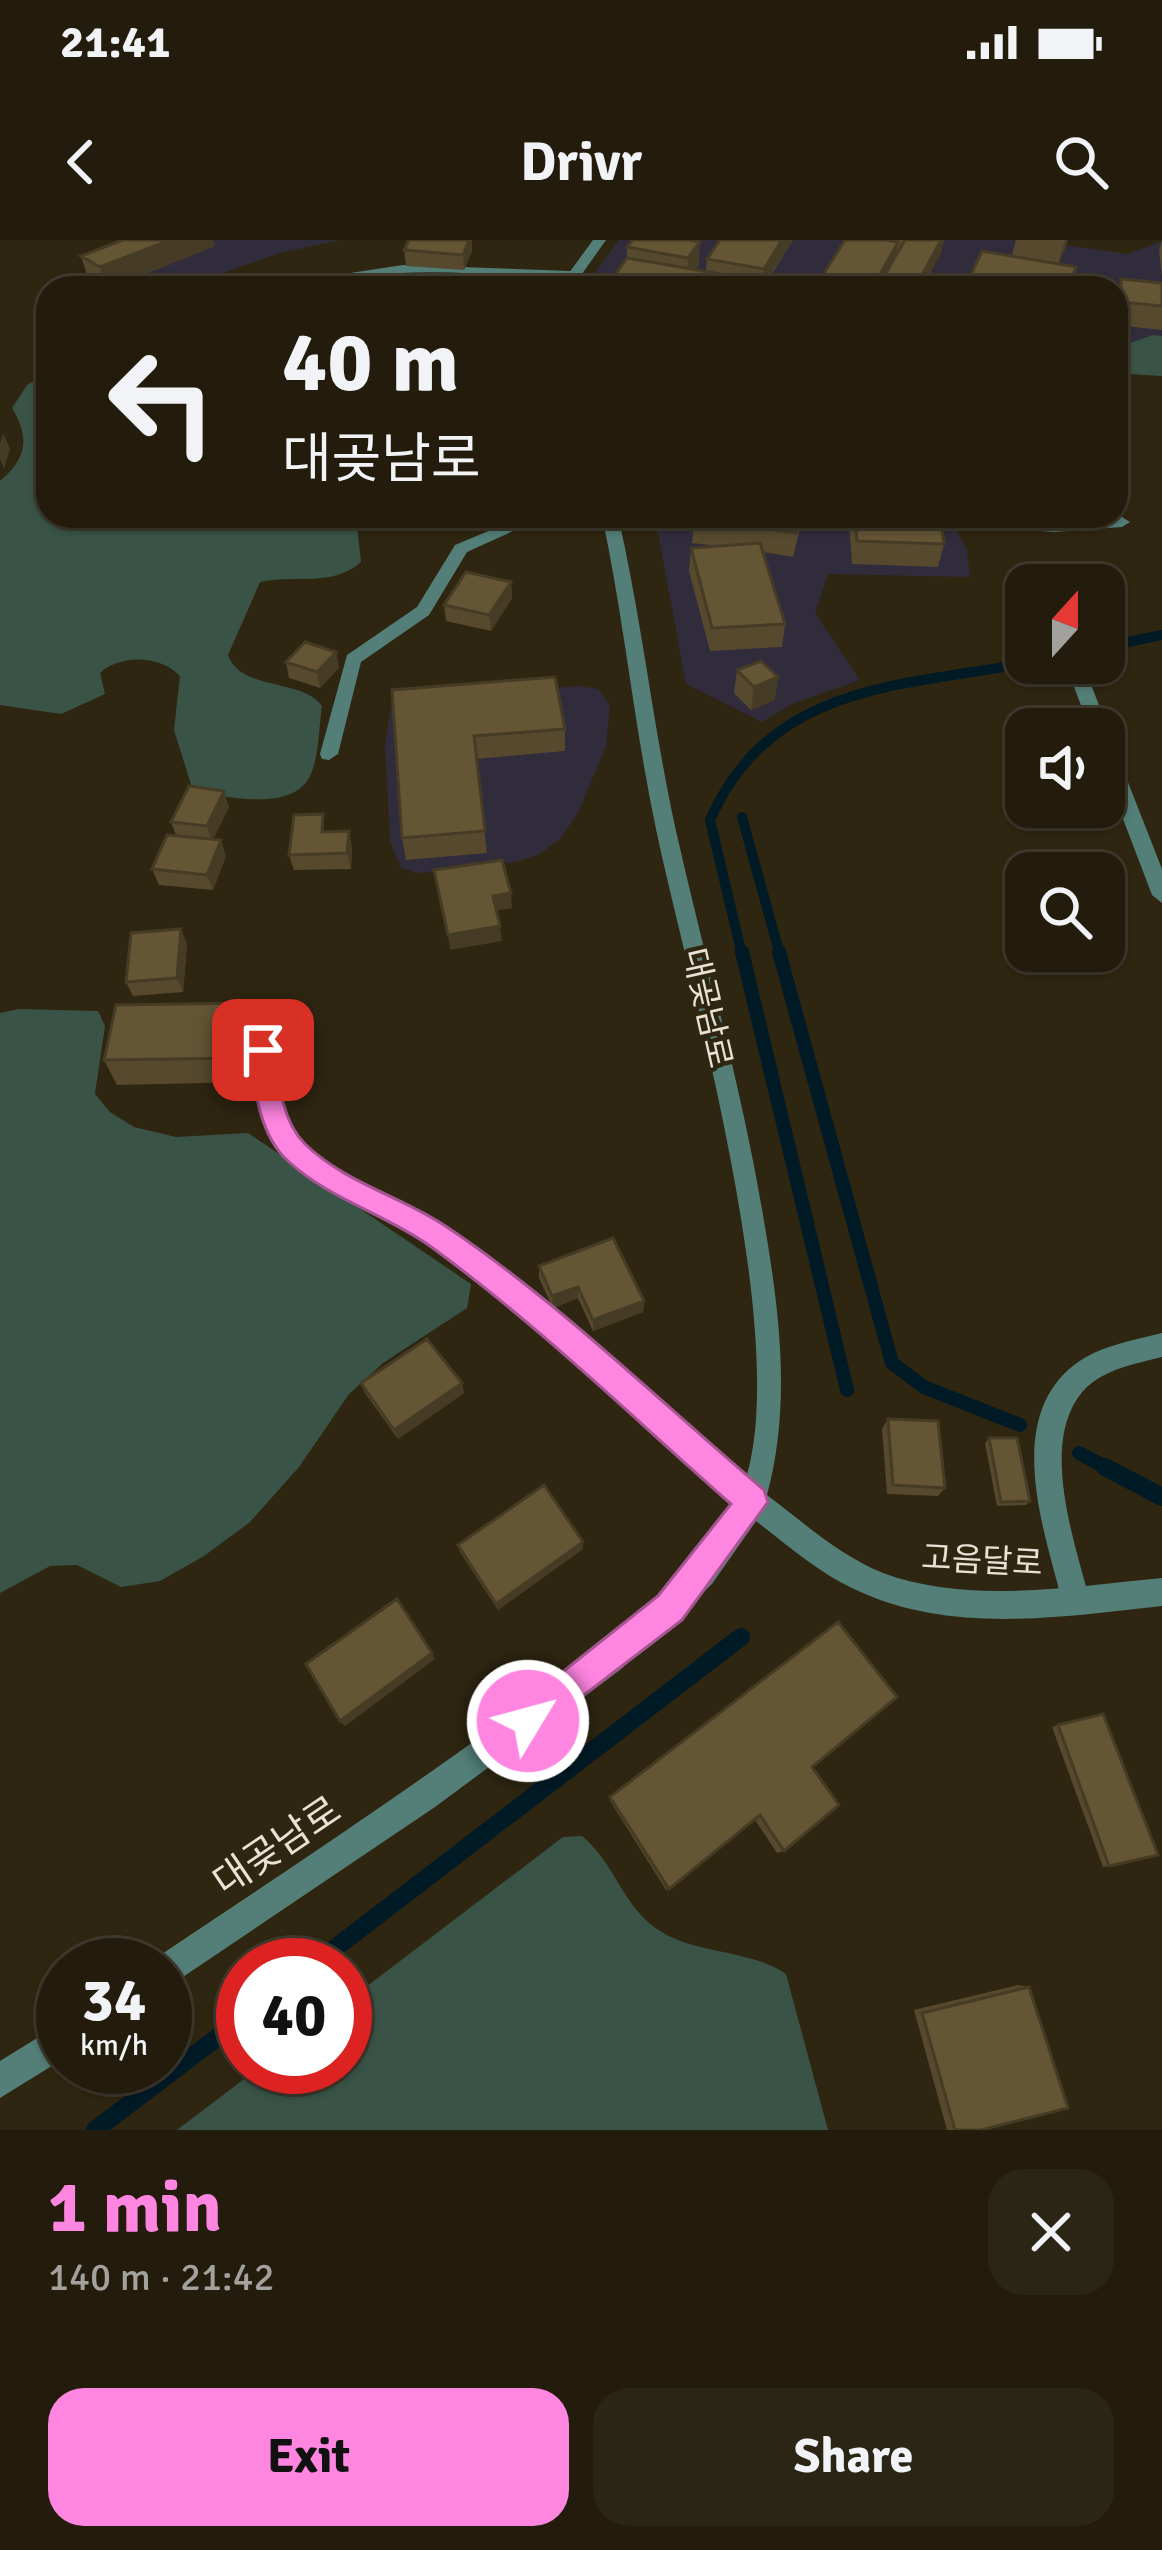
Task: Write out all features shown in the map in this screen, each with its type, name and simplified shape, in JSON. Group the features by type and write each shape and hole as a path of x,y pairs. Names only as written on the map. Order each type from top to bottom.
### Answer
{"street":[{"path":"572,276 600,240"},
{"path":"345,276 382,271 466,276"},
{"path":"329,754 353,658 423,610 461,550 511,528"},
{"name":"대곶남로","path":"192,1954 417,1802 628,1645 704,1570 753,1502 767,1452 770,1418 771,1373 760,1281 727,1094 665,826 612,528"},
{"path":"1125,799 1162,895"},
{"path":"263,1050 268,1101 293,1150 340,1183 434,1233 497,1280 753,1502"},
{"path":"1076,1600 1046,1471 1045,1443 1053,1418 1089,1370 1118,1354 1162,1345"},
{"name":"고음달로","path":"753,1502 838,1565 901,1593 988,1602 1162,1592"},
{"path":"0,2081 36,2057"}],"shaded area":[{"path":"173,240 340,240 280,253 214,276 84,276"},
{"path":"619,240 1028,240 1128,254 1162,241 1162,336 1128,345 1128,276 593,276"},
{"path":"657,528 956,528 967,551 970,577 828,574 815,613 860,680 794,703 762,722 686,684"},
{"path":"579,686 599,689 610,706 606,746 579,811 561,838 540,854 516,862 417,873 401,868 390,841 385,745 392,700"}],"green space":[{"path":"1162,336 1162,376 1128,376 1128,344"},
{"path":"36,380 36,528 357,528 361,562 349,570 325,578 260,582 228,655 245,674 301,691 322,706 311,774 290,794 257,799 193,791 174,730 180,676 162,664 118,662 100,673 105,694 61,714 0,705 0,481 16,464 23,447 22,429 12,408"},
{"path":"19,1009 98,1011 105,1026 95,1094 110,1112 134,1127 176,1137 248,1133 471,1284 467,1308 383,1363 349,1394 299,1467 250,1522 160,1581 121,1587 77,1565 50,1566 0,1593 0,1013"},
{"path":"582,1836 637,1910 660,1931 786,1974 828,2130 177,2130 224,2094 372,2094 372,1982 563,1837"}],"building":[{"path":"123,240 170,240 100,267 81,256"},
{"path":"409,240 469,240 463,255 404,250"},
{"path":"633,240 700,242 688,258 627,247"},
{"path":"720,240 782,240 764,269 707,259"},
{"path":"845,240 898,242 879,276 822,276"},
{"path":"905,240 941,240 922,276 884,276"},
{"path":"982,251 1076,267 1073,276 970,276"},
{"path":"627,258 733,276 614,276"},
{"path":"1128,280 1162,283 1162,306 1128,303"},
{"path":"760,528 797,528 796,533"},
{"path":"856,528 942,528 944,544 857,541"},
{"path":"760,543 785,624 712,628 691,548"},
{"path":"466,572 511,582 489,615 444,605"},
{"path":"305,642 336,652 317,672 286,662"},
{"path":"761,661 778,677 754,687 737,670"},
{"path":"555,677 565,729 474,736 485,831 402,838 392,690"},
{"path":"189,786 224,791 207,826 171,822"},
{"path":"323,814 322,832 349,831 347,853 289,855 294,815"},
{"path":"167,835 221,840 207,875 152,869"},
{"path":"502,860 511,893 493,896 500,926 448,935 434,870"},
{"path":"181,929 177,978 126,982 131,933"},
{"path":"247,1003 239,1058 104,1060 116,1005"},
{"path":"613,1238 644,1301 593,1320 578,1287 552,1296 539,1266"},
{"path":"427,1339 462,1383 394,1430 361,1383"},
{"path":"888,1419 938,1421 945,1488 893,1485"},
{"path":"989,1438 1017,1438 1030,1501 1001,1502"},
{"path":"544,1485 583,1542 496,1604 458,1545"},
{"path":"397,1599 432,1653 340,1721 306,1664"},
{"path":"838,1622 897,1697 812,1767 839,1805 784,1851 760,1815 669,1889 610,1797"},
{"path":"1103,1714 1158,1855 1109,1866 1058,1725"},
{"path":"1029,1987 1068,2108 981,2130 955,2130 922,2013"}],"waterway":[{"path":"1125,643 1162,635"},
{"path":"742,955 710,820 736,775 767,741 843,699 1005,667"},
{"path":"742,817 780,955"},
{"path":"742,952 847,1390"},
{"path":"779,952 892,1363 924,1387 1020,1425"},
{"path":"1079,1453 1111,1470"},
{"path":"1105,1467 1162,1497"},
{"path":"348,1938 741,1637"},
{"path":"95,2130 216,2038"}],"route":[{"path":"263,1050 268,1101 293,1150 340,1183 434,1233 497,1280 753,1502 670,1608 528,1721"}]}
